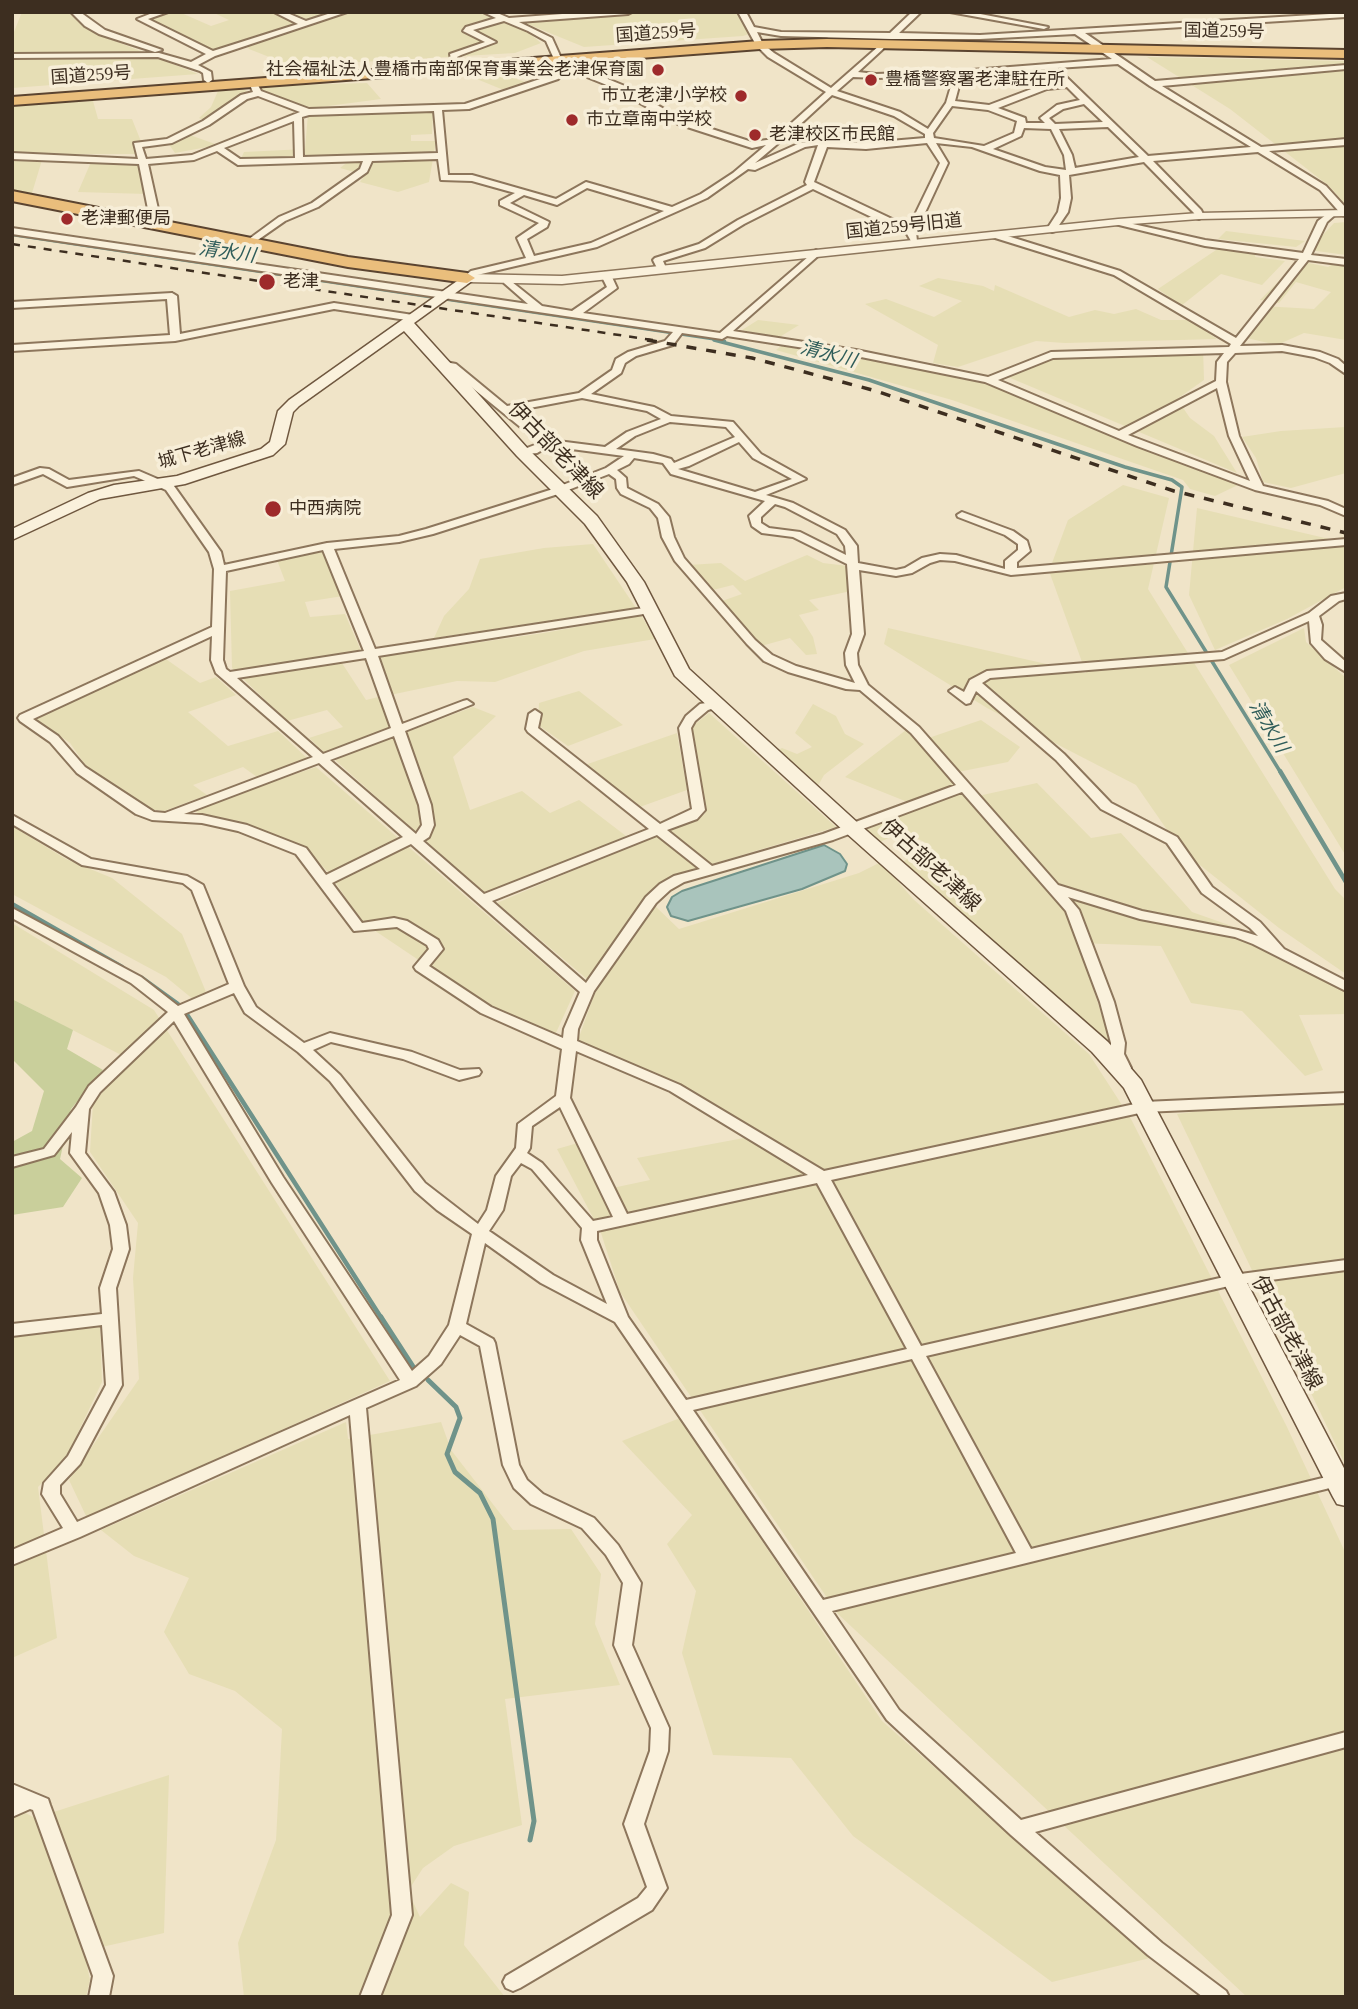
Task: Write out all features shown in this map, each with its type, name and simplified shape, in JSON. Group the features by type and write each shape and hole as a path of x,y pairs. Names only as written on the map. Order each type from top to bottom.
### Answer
{"highway":[{"name":"国道259号","path":"12,101 256,88 559,62 756,38 827,43 1346,49"},
{"name":"国道259号","path":"1101,46 1346,54"},
{"name":"国道259号","path":"12,94 454,62 559,62"},
{"path":"12,196 348,262 467,278"}],"main road":[{"name":"城下老津線","path":"12,535 94,496 114,490 178,481 267,452 277,444 286,411 293,403 467,278"},
{"name":"伊古部老津線","path":"410,321 439,362 523,453 591,520 635,582 681,672 852,828 1100,1047 1133,1085 1233,1280 1343,1485"}],"street":[{"path":"75,12 102,32 144,44 207,72 208,80"},
{"path":"164,12 141,19 212,54"},
{"path":"278,12 306,23"},
{"path":"192,65 212,54 343,12"},
{"path":"12,156 143,162 194,157 308,111 466,107 555,77 559,62 549,40 487,12"},
{"path":"454,62 453,56 458,53 492,42 467,31 469,29 505,19 628,12"},
{"path":"742,12 756,38 771,55 832,92 897,114 929,136 944,163 914,238 813,186 809,182 819,144"},
{"path":"893,36 916,12"},
{"path":"954,12 1077,32 1153,84 1323,188 1345,214"},
{"path":"1249,12 1265,20"},
{"path":"756,38 781,34 980,37 1346,15"},
{"path":"467,278 474,273 594,245 704,196 736,175 787,132 880,47"},
{"path":"12,56 145,54 172,58"},
{"path":"852,74 876,76 959,73 1121,61"},
{"path":"559,62 646,97 641,100 681,122 752,145 776,141"},
{"path":"1050,66 1146,159 1199,216"},
{"path":"1153,84 1346,67"},
{"path":"929,136 950,103 959,73"},
{"path":"990,108 1045,87 1069,85"},
{"path":"142,220 153,209 143,162 136,145 169,141 206,123 256,88 308,111"},
{"path":"1052,229 1063,212 1068,155 1054,127 1044,118 1060,107 1087,102"},
{"path":"950,103 990,108 1022,120 1018,134 987,148"},
{"path":"438,107 444,178 466,177 557,202 586,185 672,210"},
{"path":"298,115 299,159"},
{"path":"1021,125 1054,127 1110,124"},
{"path":"787,132 819,144"},
{"path":"736,175 803,145 866,146 929,136 987,148 1044,169 1068,172 1146,159 1346,142"},
{"path":"218,148 238,162 442,156"},
{"path":"252,242 282,219 316,205 363,170 368,158"},
{"path":"662,270 658,260 702,246 741,222 813,186"},
{"path":"523,192 502,204 544,222 544,225 522,238 531,260"},
{"path":"1259,488 1234,436 1221,382 1222,362 1306,256 1323,221 1331,214"},
{"name":"国道259号旧道","path":"467,278 507,281 562,280 816,253 914,238 995,235 1199,216 1345,214"},
{"path":"1118,222 1205,243 1346,262"},
{"path":"12,231 438,298 541,310 677,333 722,336 816,253"},
{"path":"995,235 1117,273 1235,346"},
{"path":"573,315 612,288 606,275"},
{"path":"507,281 541,310"},
{"path":"12,305 172,296 175,338"},
{"path":"12,348 175,338 334,306 410,321"},
{"path":"582,395 617,371 620,361 632,354 662,346 677,333"},
{"path":"725,333 856,354 990,380 1119,435 1259,488 1324,503 1346,513"},
{"path":"990,380 1051,355 1235,346 1307,352 1334,360 1346,371"},
{"path":"439,362 452,366 547,443 608,450 667,461 675,472 692,479 773,500 841,531 851,546 853,564 858,634 851,653 852,665 863,687 915,730 1072,910 1107,1002 1118,1043 1117,1054 1133,1085"},
{"path":"1119,435 1221,382"},
{"path":"507,409 582,395 650,409 669,419 729,424 767,464 801,479 755,495"},
{"path":"608,450 631,434 669,419"},
{"path":"672,467 741,439"},
{"path":"523,453 547,443"},
{"path":"220,569 327,546 399,539 429,532 610,470 625,462 632,454"},
{"path":"610,470 621,478 625,492 654,506 663,517 678,559 768,658 792,670 850,687 863,687"},
{"path":"13,480 40,471 45,471 67,484 135,473 170,488 215,552 220,569 217,660 220,670 587,991"},
{"path":"773,500 755,516 756,524 766,531 796,534 853,564 896,573 908,571 926,560 940,557 1011,572 1346,542"},
{"path":"962,515 1009,533 1023,543 1024,551 1012,561 1011,572"},
{"path":"325,881 413,840 424,834 428,825 425,805 371,654 327,546"},
{"path":"955,691 966,700 974,683 987,675 1224,655 1313,615 1335,598 1346,596"},
{"path":"228,676 650,610"},
{"path":"1313,615 1316,625 1315,641 1329,656 1346,668"},
{"path":"218,629 24,718 54,740 81,770 141,811 166,817 202,819 242,828 301,851 359,928 394,922 433,943 436,949 421,967 486,1010 675,1088 821,1176 1027,1557"},
{"path":"974,683 1060,757 1106,806 1172,841 1206,890 1255,925 1280,953"},
{"path":"166,817 467,704"},
{"path":"482,900 657,830 699,810 685,728 690,719 714,704"},
{"path":"534,714 532,729 708,869"},
{"path":"622,1220 563,1098 571,1029 587,991 651,900 679,879 828,837 963,787"},
{"path":"12,819 87,862 187,880 198,888 237,986 250,1010 303,1049 335,1078 419,1187 547,1279 621,1318"},
{"path":"1056,889 1140,915 1238,934 1346,987"},
{"path":"12,912 136,980 176,1012 277,1179 410,1382"},
{"path":"12,1162 49,1152 94,1089 176,1012 237,986"},
{"path":"303,1049 330,1037 407,1055 459,1075 474,1072"},
{"path":"12,1558 410,1382 435,1360 457,1326 480,1233 495,1210 504,1176 523,1148 525,1124 563,1098"},
{"path":"590,1227 1144,1107 1346,1098"},
{"path":"74,1531 51,1494 52,1483 74,1460 114,1385 107,1289 121,1250 118,1225 106,1192 77,1153 82,1109"},
{"path":"519,1154 537,1166 590,1227 589,1240 621,1318 893,1715 1156,1949 1219,1997"},
{"path":"680,1407 1233,1280 1346,1265"},
{"path":"12,1330 111,1318"},
{"path":"457,1326 487,1343 511,1465 520,1484 537,1499 588,1523 612,1550 632,1583 623,1645 660,1728 659,1751 634,1824 657,1888 645,1903 513,1982"},
{"path":"358,1407 402,1915 370,1997"},
{"path":"821,1607 1343,1485"},
{"path":"1018,1829 1346,1739"},
{"path":"18,1800 41,1805 103,1976 99,1997"}],"shaded area":[{"path":"22,12 70,12 90,31 198,74 12,88 12,37"},
{"path":"179,12 211,26 229,20 212,12 338,12 213,50 147,19"},
{"path":"347,12 479,12 524,29 541,43 515,53 292,66 249,49 245,43"},
{"path":"530,12 737,12 749,34 584,47 518,20 539,16"},
{"path":"1147,57 1346,61 1346,205 1329,186 1230,109"},
{"path":"491,70 528,83 506,91 462,73"},
{"path":"367,83 381,99 313,108 264,93 258,86"},
{"path":"243,89 250,93 205,121 199,118 211,107 218,91"},
{"path":"93,101 98,119 132,119 146,154 12,154 12,105"},
{"path":"433,110 432,134 411,135 411,141 436,141 429,182 398,192 360,182 365,175 340,168 349,161 239,163 244,152 305,149 308,114"},
{"path":"187,134 218,145 175,153 168,143"},
{"path":"12,158 42,160 32,193 13,191"},
{"path":"91,162 140,163 147,194 78,192"},
{"path":"1346,222 1346,255 1309,250 1334,223"},
{"path":"1226,231 1305,241 1296,247 1218,239"},
{"path":"1225,244 1258,248 1255,257 1285,261 1262,285 1221,274 1181,306 1158,289"},
{"path":"1340,259 1346,260 1346,340 1304,333 1277,345 1238,336 1262,306 1314,309 1331,292 1296,282 1279,303 1260,300 1299,261 1328,267"},
{"path":"938,278 983,286 994,291 995,285 1069,317 1095,310 1114,314 1136,309 1161,320 1190,320 1217,339 1065,343 1036,341 958,367 933,363 938,345 865,304 886,299 934,317 962,301 919,286"},
{"path":"758,320 799,325 778,338 742,330"},
{"path":"784,344 981,378 1238,485 1215,496 1190,489 1183,480 952,400 776,350"},
{"path":"1203,347 1204,380 1177,399 1190,418 1214,436 1237,473 996,372 1047,354"},
{"path":"1346,427 1346,473 1291,488 1263,482 1256,458 1242,437 1281,431"},
{"path":"1123,485 1169,498 1148,589 1335,889 1346,900 1346,974 1279,928 1181,850 1136,785 987,708 884,644 888,628 1086,673 1049,571 1068,520"},
{"path":"1197,508 1346,544 1346,587 1287,619 1215,650 1189,595"},
{"path":"593,544 636,608 434,638 444,616 469,589 480,559 544,548"},
{"path":"325,550 343,596 305,602 310,617 345,614 362,653 338,657 366,700 378,697 392,729 325,753 309,738 343,727 327,710 287,721 232,668 230,591 285,581 277,560"},
{"path":"807,555 823,563 848,566 851,591 809,600 819,610 799,615 813,637 817,654 806,655 790,638 761,646 722,601 742,594 733,585 713,590 688,565 721,563 745,581"},
{"path":"641,615 655,639 584,651 495,682 457,681 390,695 377,657 544,633"},
{"path":"1304,628 1306,642 1346,678 1346,856 1229,665"},
{"path":"163,657 200,683 216,677 236,695 188,712 228,746 278,731 308,759 257,777 243,767 193,785 207,795 164,811 146,809 86,766 70,743 34,718"},
{"path":"579,691 623,725 568,746 538,725 539,703"},
{"path":"813,704 836,716 845,734 864,744 824,775 815,791 773,753 782,748 797,754 812,747 795,733"},
{"path":"473,707 496,716 453,757 470,810 522,791 550,813 579,800 626,836 487,896 334,759"},
{"path":"709,713 836,827 675,875 658,885 644,898 587,979 497,903 705,814 690,732 694,725"},
{"path":"981,720 1020,747 1008,762 958,772 978,796 1037,783 1091,838 1121,833 1192,912 1271,940 1346,990 1346,1014 1299,1015 1323,1070 1305,1076 1242,1011 1191,1003 1161,946 1078,943 1116,1058 901,863 930,845 903,831 878,843 865,830 920,807 845,777 906,730 917,742"},
{"path":"677,733 687,790 637,808 582,766"},
{"path":"316,767 575,991 555,1035 490,1008 362,922 329,873 304,847 202,816 192,809"},
{"path":"12,826 66,859 112,878 182,934 206,992 194,1000 166,977 12,894"},
{"path":"881,862 913,899 1089,1054 1131,1119 1287,1427 1346,1554 1346,1997 1247,1997 838,1614 620,1292 601,1233 557,1149 578,1143 603,1190 650,1180 637,1158 760,1135 697,1095 578,1040 594,995 654,905 679,929 859,873"},
{"path":"12,923 154,1010 390,1381 87,1518 69,1480 139,1379 133,1278 138,1223 90,1152 93,1103 131,1060 12,999"},
{"path":"1346,1093 1346,1466 1177,1114"},
{"path":"100,1327 102,1382 65,1460 38,1487 57,1638 12,1658 12,1337"},
{"path":"680,1418 882,1721 1150,1958 1052,1982 853,1836 791,1758 713,1755 682,1653 696,1591 667,1544 692,1515 622,1441"},
{"path":"346,1422 348,1439 441,1422 451,1450 513,1530 571,1529 601,1574 595,1624 620,1685 505,1699 522,1825 454,1846 423,1868 408,1891 420,1917 451,1883 469,1892 464,1945 505,1997 244,1997 238,1943 276,1840 282,1729 235,1691 189,1674 164,1632 189,1578 134,1556 101,1530"},
{"path":"169,1775 164,1933 84,1951 90,1980 86,1997 12,1997 12,1806 35,1818"}],"green space":[{"path":"12,999 73,1030 67,1049 103,1070 71,1109 60,1159 82,1178 63,1207 12,1215 12,1142 32,1131 44,1091 12,1059"}],"water":[{"path":"824,845 840,854 847,864 845,871 802,889 688,921 671,916 667,907 672,897 682,891"}],"waterway":[{"name":"清水川","path":"12,235 725,341"},
{"name":"清水川","path":"714,340 869,380 1125,467 1172,480 1182,487 1166,587 1281,773"},
{"name":"清水川","path":"1280,771 1346,882"},
{"path":"12,904 122,967"},
{"path":"142,978 178,1004"},
{"path":"186,1013 382,1319"},
{"path":"381,1317 414,1368"},
{"path":"428,1380 456,1407 460,1418 447,1454 455,1472 480,1493 493,1519 534,1821 530,1840"}],"railway":[{"path":"12,244 659,341"},
{"path":"647,340 752,358 876,391 1174,491 1346,533"}],"place":[{"name":"社会福祉法人豊橋市南部保育事業会老津保育園","path":"658,70"},
{"name":"豊橋警察署老津駐在所","path":"871,80"},
{"name":"市立老津小学校","path":"741,96"},
{"name":"市立章南中学校","path":"572,120"},
{"name":"老津校区市民館","path":"755,135"},
{"name":"老津郵便局","path":"67,219"},
{"name":"老津","path":"267,282"},
{"name":"中西病院","path":"273,509"}]}
